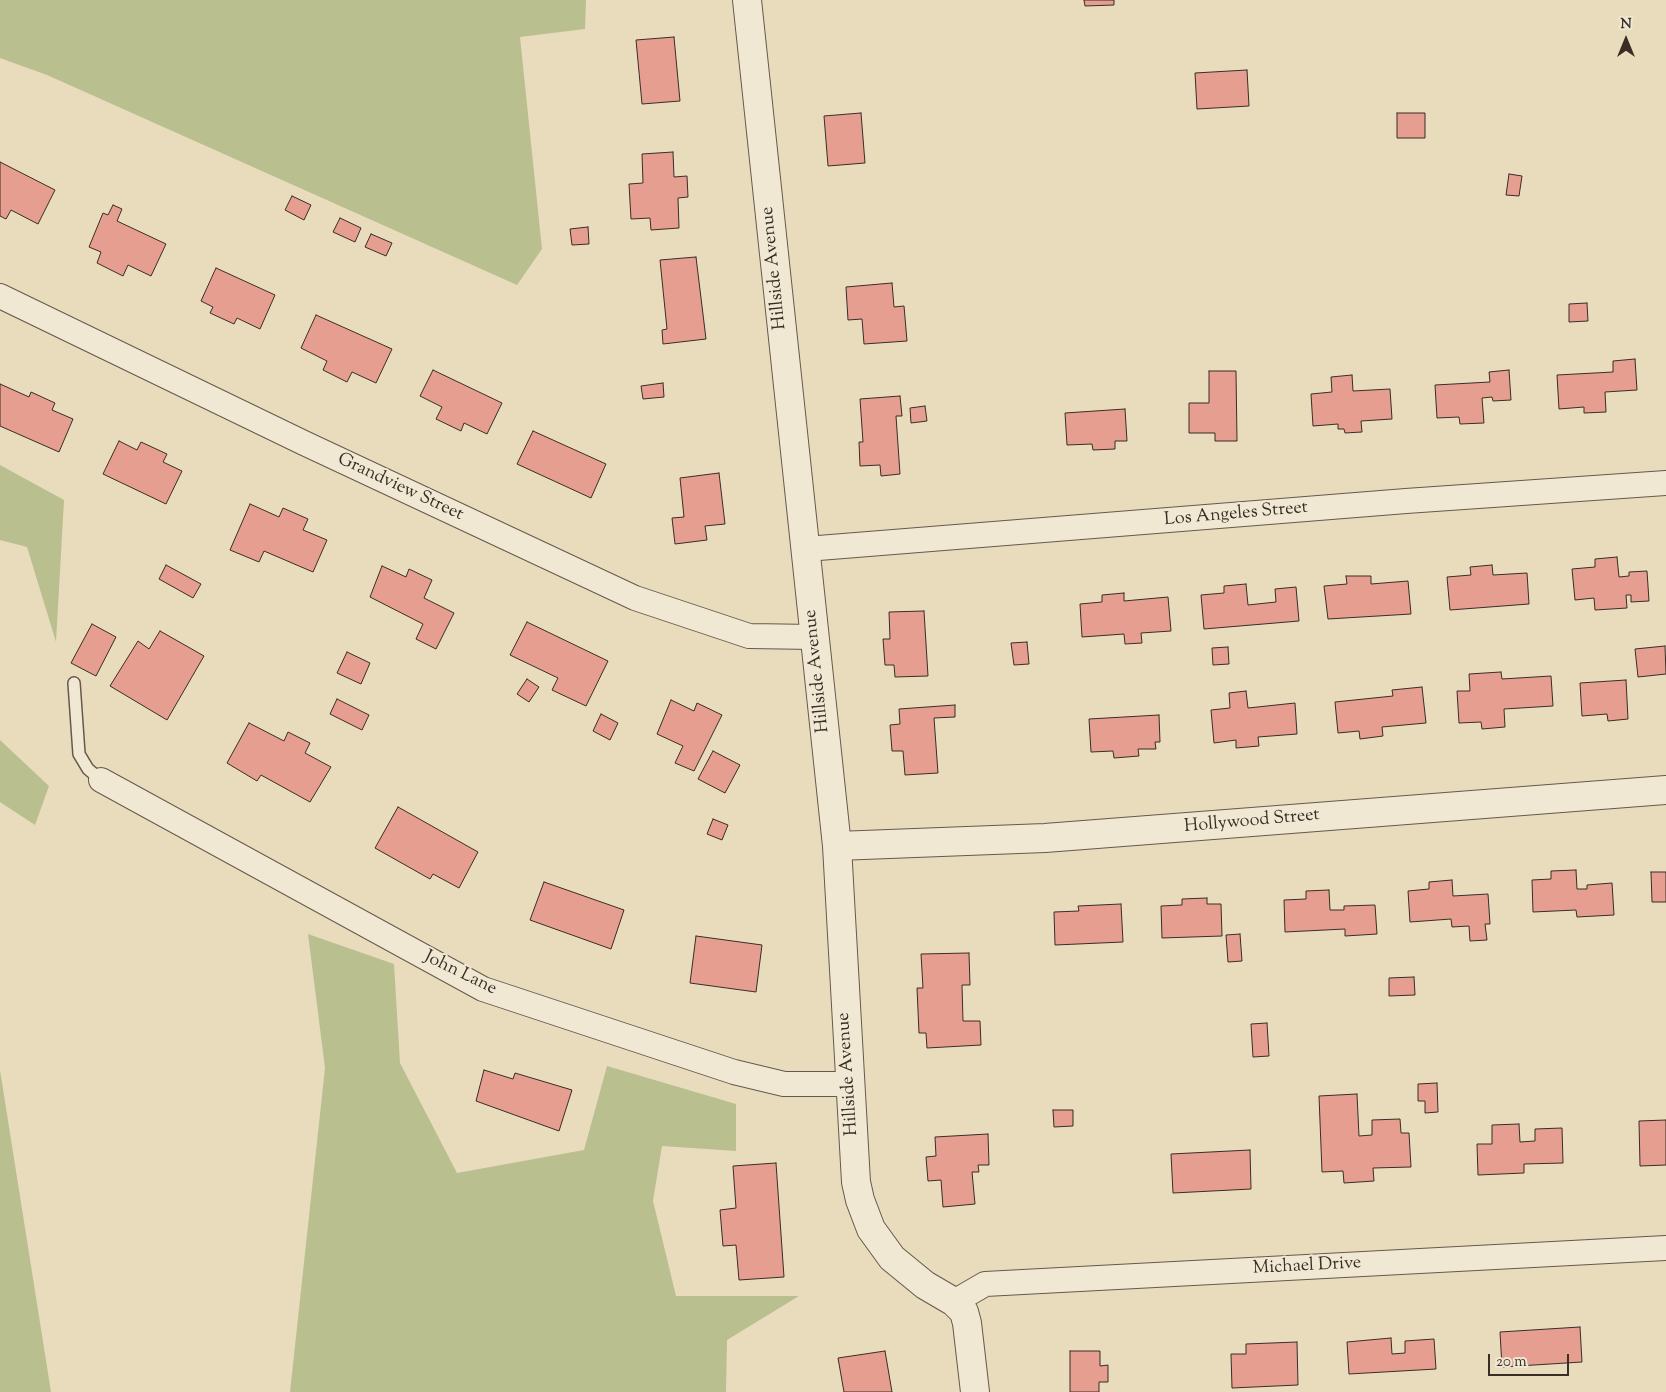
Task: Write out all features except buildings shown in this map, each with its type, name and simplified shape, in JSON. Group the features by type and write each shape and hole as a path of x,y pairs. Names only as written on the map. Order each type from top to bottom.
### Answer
{"street":[{"name":"Hillside Avenue","path":"747,0 837,846 856,1182 860,1200 871,1229 892,1258 925,1285 954,1302"},
{"name":"Grandview Street","path":"0,296 304,443 635,598 749,636 814,638"},
{"name":"Los Angeles Street","path":"806,549 1416,500 1666,483"},
{"name":"John Lane","path":"101,780 483,989 734,1072 784,1084 849,1084"},
{"name":"Hollywood Street","path":"837,846 1055,837 1666,790"},
{"name":"Michael Drive","path":"954,1302 985,1284 1666,1248"},
{"path":"954,1302 964,1312 967,1323 975,1392"}],"lane":[{"path":"74,683 79,754 88,769 101,780"}],"green space":[{"path":"0,0 586,0 585,29 520,37 542,249 517,285 47,75 0,58"},
{"path":"0,465 64,500 56,642 27,547 0,540"},
{"path":"0,740 49,786 35,825 0,802"},
{"path":"308,934 394,964 400,1063 457,1173 584,1150 607,1066 736,1104 736,1151 662,1146 653,1201 676,1296 799,1296 727,1340 726,1392 290,1392 325,1068"},
{"path":"0,1070 51,1392 0,1392"}]}
